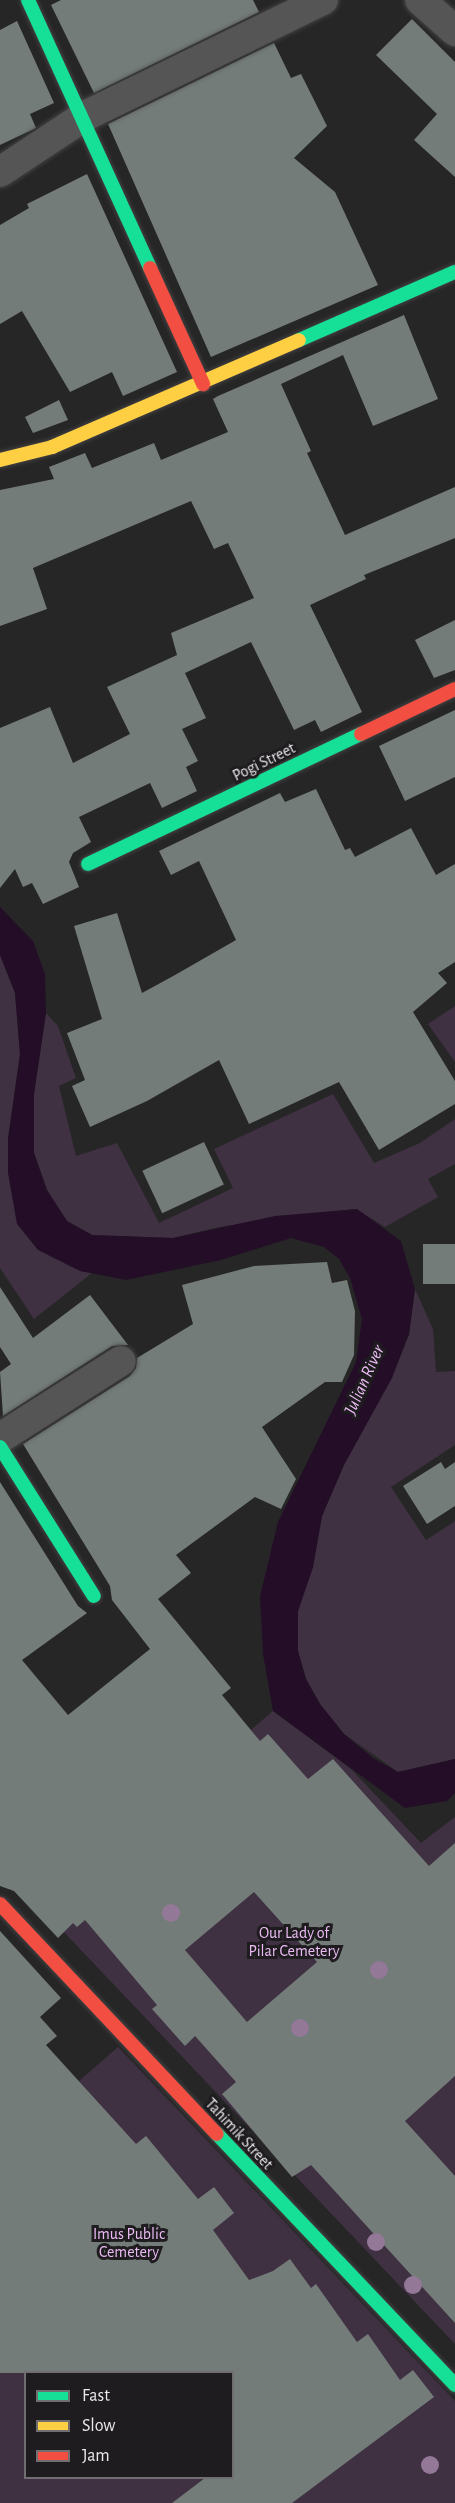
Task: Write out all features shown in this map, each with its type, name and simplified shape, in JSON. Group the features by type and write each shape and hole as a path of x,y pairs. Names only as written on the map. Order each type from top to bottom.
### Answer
{"street":[{"path":"28,0 203,384"},
{"path":"0,172 83,117 323,0"},
{"path":"420,0 455,31"},
{"path":"0,460 52,447 203,384 455,272"},
{"name":"Pogi Street","path":"88,864 455,689"},
{"path":"0,1437 121,1361"},
{"path":"0,1447 94,1596"},
{"name":"Tahimik Street","path":"0,1904 455,2385"}],"green space":[{"path":"0,955 15,993 20,1054 8,1139 80,1271 92,1273 34,1319 0,1268"},
{"path":"455,1006 455,1062 428,1024"},
{"path":"46,1013 58,1026 76,1078 59,1086 76,1156 117,1143 159,1223 233,1188 214,1149 333,1094 374,1163 420,1143 455,1119 455,1164 428,1179 438,1197 385,1227 356,1209 219,1227 173,1238 92,1235 67,1221 47,1190 34,1153 34,1094"},
{"path":"415,1289 433,1329 436,1372 455,1371 455,1445 391,1487 426,1540 455,1521 455,1759 398,1772 344,1734 320,1704 306,1679 298,1651 298,1611 313,1567 322,1516 344,1465 409,1335"},
{"name":"Our Lady of Pilar Cemetery","path":"273,1711 351,1769 421,1843 455,1817 455,2344 42,1909"},
{"name":"Imus Public Cemetery","path":"118,2047 455,2401 455,2503 0,2503 0,2150"}],"water":[{"name":"Julian River","path":"0,907 33,941 45,974 46,1013 34,1094 34,1153 47,1190 67,1221 92,1235 173,1238 275,1216 357,1209 401,1241 415,1289 409,1334 392,1378 344,1465 322,1516 313,1567 298,1611 298,1651 306,1679 320,1704 344,1734 373,1758 398,1772 455,1759 455,1793 447,1801 405,1808 273,1711 263,1654 260,1596 278,1522 356,1362 362,1319 350,1278 339,1259 324,1247 291,1238 221,1260 126,1280 80,1271 38,1250 17,1224 8,1173 8,1139 20,1054 15,993 0,955"}],"building":[{"path":"61,0 253,0 259,12 94,93 51,5"},
{"path":"412,19 455,62 455,177 414,140 437,114 376,55"},
{"path":"17,21 54,103 30,114 36,128 0,145 0,30"},
{"path":"274,43 291,78 301,74 327,126 294,158 335,192 378,285 211,357 108,124"},
{"path":"87,174 177,372 123,396 112,372 70,392 22,311 0,324 0,225 29,208 27,204"},
{"path":"404,315 438,399 373,426 343,355 281,384 311,451 307,453 345,535 455,487 455,538 364,575 366,579 310,605 362,712 321,732 315,720 294,730 251,642 185,673 206,718 182,729 198,761 186,767 197,791 162,808 150,783 79,817 91,842 73,853 69,862 79,887 43,904 32,883 23,887 15,869 0,888 0,728 50,707 73,763 130,734 107,687 177,655 171,633 254,598 228,543 214,549 191,501 33,568 47,609 0,626 0,490 54,479 49,467 85,453 92,468 154,443 161,460 228,432 213,399"},
{"path":"59,400 68,420 33,433 25,417"},
{"path":"455,620 455,670 434,678 415,640"},
{"path":"455,710 455,777 405,801 379,746"},
{"path":"316,789 345,850 350,848 355,857 411,828 436,875 455,864 455,962 438,973 447,983 413,1012 455,1081 455,1104 379,1150 339,1082 249,1124 219,1060 147,1101 90,1127 72,1086 85,1080 67,1033 102,1019 74,926 117,913 142,993 175,975 236,940 199,861 171,875 159,851 280,793 285,802"},
{"path":"204,1142 224,1185 162,1213 142,1171"},
{"path":"423,1244 455,1244 455,1284 423,1284"},
{"path":"327,1262 332,1283 347,1280 355,1311 354,1355 342,1382 325,1382 262,1427 296,1479 281,1509 255,1497 176,1555 191,1573 158,1599 231,1688 222,1695 260,1741 268,1734 308,1779 333,1759 429,1866 455,1843 455,2076 405,2121 455,2176 455,2323 311,2165 292,2177 222,2094 236,2082 195,2036 185,2046 152,2009 157,2005 85,1920 77,1927 73,1923 58,1938 14,1891 0,1886 0,1482 78,1606 87,1613 22,1660 68,1715 150,1649 112,1600 110,1586 23,1444 130,1376 136,1368 137,1358 193,1324 182,1285 254,1266","holes":["254,1892 317,1962 247,2022 185,1950"]},
{"path":"0,1287 33,1338 90,1295 128,1345 112,1346 3,1416 0,1372 11,1364 0,1347"},
{"path":"441,1462 445,1469 455,1462 455,1506 427,1524 403,1486"},
{"name":"Imus Public Cemetery","path":"0,1931 61,1998 40,2017 57,2036 46,2045 136,2144 146,2136 198,2199 214,2187 234,2213 213,2230 249,2280 273,2271 290,2259 311,2288 316,2284 357,2342 368,2334 400,2380 413,2370 434,2397 292,2503 172,2503 204,2479 234,2479 234,2371 0,2373"}],"traffic: fast":[{"path":"28,0 150,268"},
{"path":"299,340 455,272"},
{"path":"88,864 361,734"},
{"path":"0,1447 94,1596"},
{"path":"217,2134 455,2385"}],"traffic: slow":[{"path":"0,460 52,447 299,340"}],"traffic: jam":[{"path":"150,268 203,384"},
{"path":"361,734 455,689"},
{"path":"0,1904 217,2134"}]}
